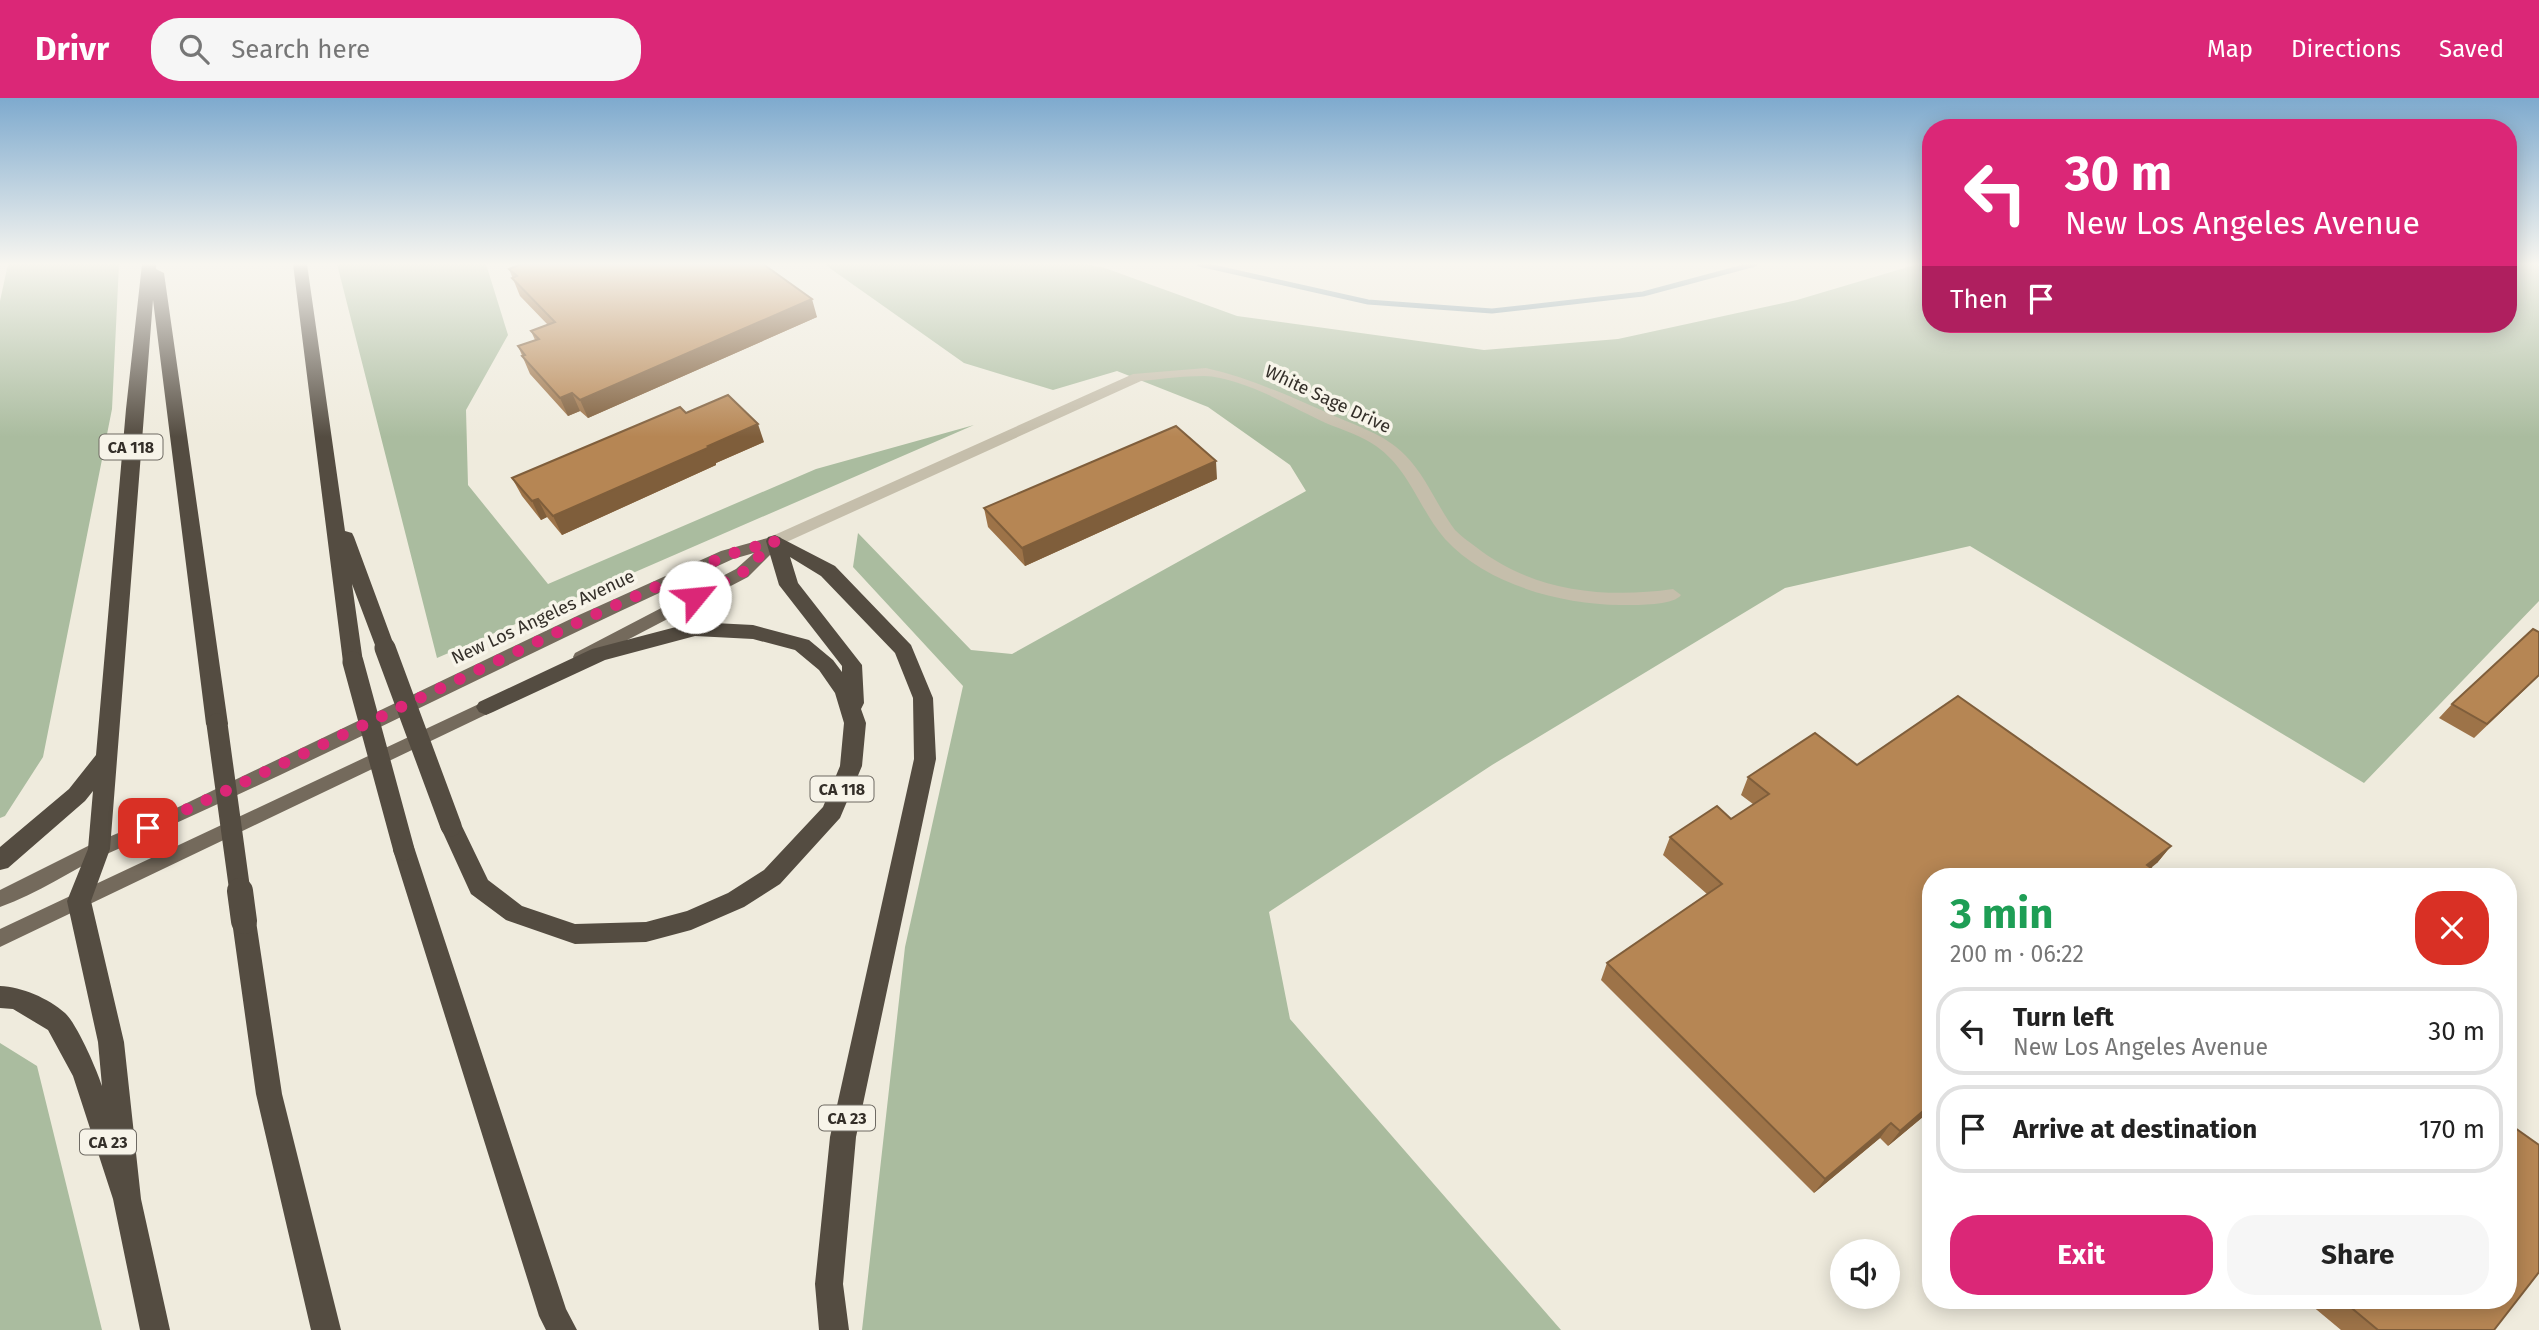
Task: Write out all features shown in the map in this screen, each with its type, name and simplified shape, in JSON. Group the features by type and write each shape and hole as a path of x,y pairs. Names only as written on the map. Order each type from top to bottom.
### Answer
{"highway":[{"name":"CA 118","path":"108,755 143,321"},
{"path":"164,321 244,921 270,1094 326,1330"},
{"name":"CA 118","path":"308,321 331,499 450,826 479,887 514,913 575,934 646,932 691,920 736,900 772,877 832,812 851,766 855,723 845,691 826,665 802,645 753,632 695,629 599,654 486,707"},
{"path":"331,499 353,662 404,850 554,1316 562,1330"},
{"path":"775,541 789,585 852,664 855,723"},
{"name":"CA 23","path":"775,541 828,571 904,650 923,698 925,759 843,1136 829,1284 834,1330"},
{"path":"108,755 99,849 79,901 111,1042 127,1199"},
{"path":"0,861 77,796 108,755"},
{"name":"CA 23","path":"0,997 17,998 57,1022 85,1073 127,1199 155,1330"}],"main road":[{"path":"486,707 742,573 775,541"},
{"name":"New Los Angeles Avenue","path":"0,900 99,849 173,818 585,619 727,555 775,541"},
{"name":"CA 118","path":"0,938 486,707"}],"street":[{"name":"White Sage Drive","path":"775,541 1139,377 1206,372 1241,380 1379,441 1400,458 1411,472 1451,535 1486,563 1512,576 1553,591 1596,598 1637,600 1673,595"}],"green space":[{"path":"0,321 116,321 112,409 43,757 5,816 0,818"},
{"path":"352,321 504,321 508,335 466,410 468,485 548,584 816,469 974,425 437,658"},
{"path":"905,321 1277,321 1484,350 1618,339 1698,321 1922,321 1922,333 2517,333 2517,321 2539,321 2539,601 2364,783 1970,546 1785,588 1492,765 1269,912 1290,1019 1561,1330 862,1330 905,947 963,686 853,567 858,533 971,650 1012,654 1306,491 1290,465 1208,407 1117,371 1053,390 964,363"},
{"path":"0,1043 37,1066 102,1330 0,1330"}],"building":[{"path":"760,321 580,400 572,393 560,398 522,356 525,355 518,346 539,339 531,331 555,322"},
{"path":"728,395 758,424 553,516 538,499 532,501 512,478 680,407 686,413"},
{"path":"1176,426 1216,461 1022,548 984,508"},
{"path":"2533,629 2539,632 2539,675 2487,724 2452,704"},
{"path":"1958,696 2171,846 2147,865 2151,868 1922,868 1922,1112 1900,1131 1891,1123 1825,1179 1607,963 1722,884 1670,837 1717,806 1731,819 1769,794 1748,777 1815,733 1857,765"},
{"path":"2517,1129 2539,1145 2539,1272 2517,1300"},
{"path":"2353,1309 2510,1309 2494,1330 2378,1330"}],"route":[{"path":"148,828 585,619 727,555 775,541 742,573 695,597"}]}
